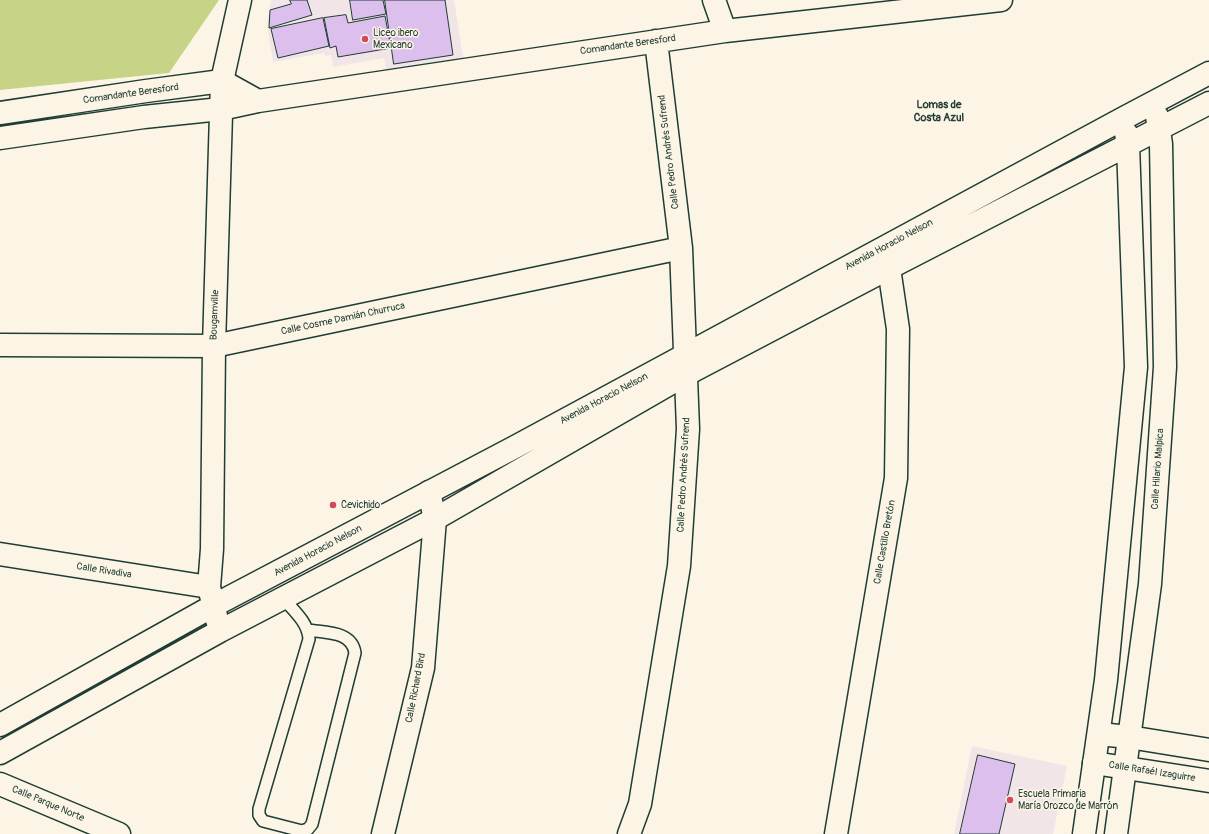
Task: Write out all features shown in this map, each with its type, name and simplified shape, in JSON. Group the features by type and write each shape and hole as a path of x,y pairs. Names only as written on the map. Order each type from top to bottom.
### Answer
{"street":[{"name":"Bougamville","path":"220,630 211,596 214,346 221,109 222,81 240,0"},
{"path":"714,0 725,31"},
{"name":"Comandante Beresford","path":"0,138 144,117 221,109 258,101 725,31 1000,0"},
{"name":"Calle Pedro Andrés Sufrend","path":"629,834 640,804 679,566 688,429 681,248 656,41"},
{"name":"Avenida Horacio Nelson","path":"885,259 1124,118 1209,73"},
{"path":"222,81 258,101"},
{"name":"Comandante Beresford","path":"0,113 222,81"},
{"name":"Calle Hilario Malpica","path":"1116,834 1150,584 1165,367 1161,152 1155,101"},
{"name":"Avenida Horacio Nelson","path":"0,725 211,596 429,492 685,365 885,259 1128,145 1209,103"},
{"path":"1084,834 1106,680 1136,368 1128,145 1124,118"},
{"name":"Calle Cosme Damián Churruca","path":"0,344 214,346 681,248"},
{"name":"Calle Castillo Bretón","path":"836,834 896,478 898,329 885,259"},
{"name":"Avenida Horacio Nelson","path":"0,753 220,630 435,519 685,365"},
{"name":"Calle Richard Bird","path":"383,834 423,668 435,519 429,492"},
{"name":"Calle Rivadiva","path":"0,554 211,596"},
{"path":"1099,734 1129,737 1209,750"},
{"name":"Calle Rafaél Izaguirre","path":"1094,764 1209,781"},
{"name":"Calle Parque Norte","path":"0,784 113,833"}],"lane":[{"path":"283,598 308,630 309,639 259,808 259,815 262,821 302,831 308,829 312,824 355,653 354,646 347,638 340,635 308,630"}],"shaded area":[{"name":"Liceo ibero Mexicano","path":"271,0 454,0 464,63 387,75 384,58 333,67 331,55 325,56 324,53 273,62 267,24"},
{"name":"Escuela Primaria María Orozco de Marrón","path":"972,746 1067,766 1053,834 954,834"}],"green space":[{"path":"0,0 219,0 169,73 0,90"}],"building":[{"path":"290,0 307,0 312,15 269,28 270,10 291,4"},
{"path":"350,0 383,0 386,14 353,20"},
{"path":"385,0 445,0 453,55 394,64"},
{"path":"346,15 348,23 385,16 391,48 338,57 336,46 330,48 324,18"},
{"path":"323,18 329,46 278,58 271,29"},
{"path":"978,755 1015,764 999,834 960,834"}],"place":[{"name":"Liceo ibero Mexicano","path":"365,39"},
{"name":"Cevichido","path":"333,505"},
{"name":"Escuela Primaria María Orozco de Marrón","path":"1010,800"}],"district":[{"name":"Lomas de Costa Azul","path":"939,111"}]}
